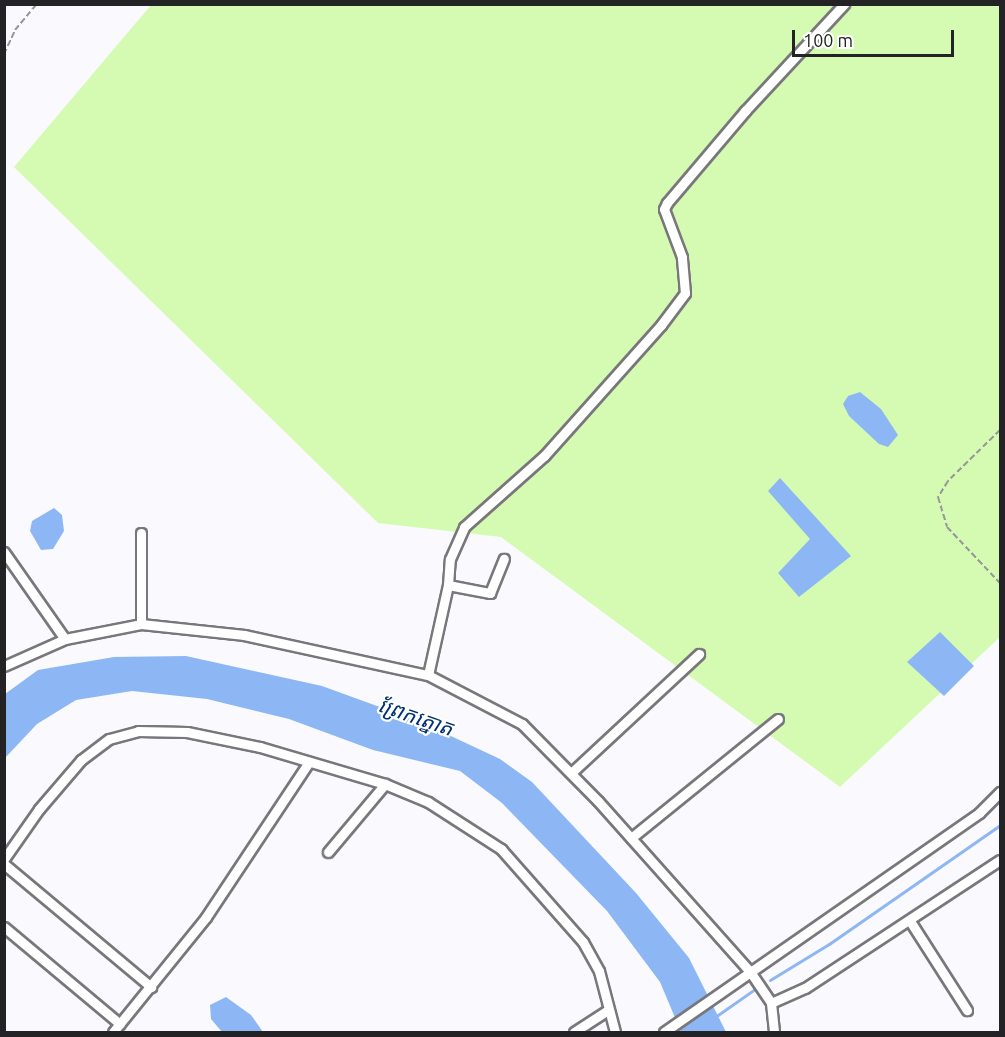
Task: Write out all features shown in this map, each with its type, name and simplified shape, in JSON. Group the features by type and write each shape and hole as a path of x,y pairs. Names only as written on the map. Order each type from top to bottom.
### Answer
{"street":[{"path":"428,675 448,585 450,559 464,527 544,456 661,325 685,293 682,257 664,209 667,203 745,111 844,4"},
{"path":"141,533 141,624"},
{"path":"4,552 65,639"},
{"path":"448,585 490,593 504,559"},
{"path":"4,666 65,639 141,624 244,635 428,675 522,724 571,773 751,973 771,1003 774,1032"},
{"path":"571,773 699,654"},
{"path":"631,838 778,719"},
{"path":"4,859 39,809 81,760 109,739 138,731 187,732 309,762 385,784 428,802 508,856 583,942 599,971 615,1032"},
{"path":"112,1032 151,987 242,867 309,762"},
{"path":"328,852 385,784"},
{"path":"664,1032 979,813 1000,792"},
{"path":"771,1003 805,988 1000,860"},
{"path":"4,864 151,987"},
{"path":"910,921 968,1010"},
{"path":"4,927 120,1024"},
{"path":"574,1032 608,1010"}],"path":[{"path":"4,54 15,30 38,4"},
{"path":"1000,430 948,481 938,497 947,527 1000,583"}],"green space":[{"path":"151,5 1000,5 1000,637 840,787 501,537 378,523 14,167"}],"water":[{"path":"860,392 881,409 898,435 888,447 879,444 849,416 843,404 848,396"},
{"path":"780,478 851,556 799,597 778,573 810,539 768,491"},
{"path":"54,508 62,515 64,531 53,549 41,550 30,531 32,521"},
{"path":"940,632 974,666 944,696 907,662"},
{"name":"ព្រែកត្នោត","path":"186,656 322,686 421,722 500,759 532,782 636,893 689,958 726,1032 681,1032 660,982 607,911 502,803 460,771 373,750 289,719 207,699 132,691 76,700 37,724 5,758 5,694 38,670 114,657"},
{"path":"226,997 251,1015 263,1032 222,1032 211,1019 210,1005"}],"waterway":[{"path":"770,980 829,944 1000,825"},
{"path":"715,1017 755,989"}]}
